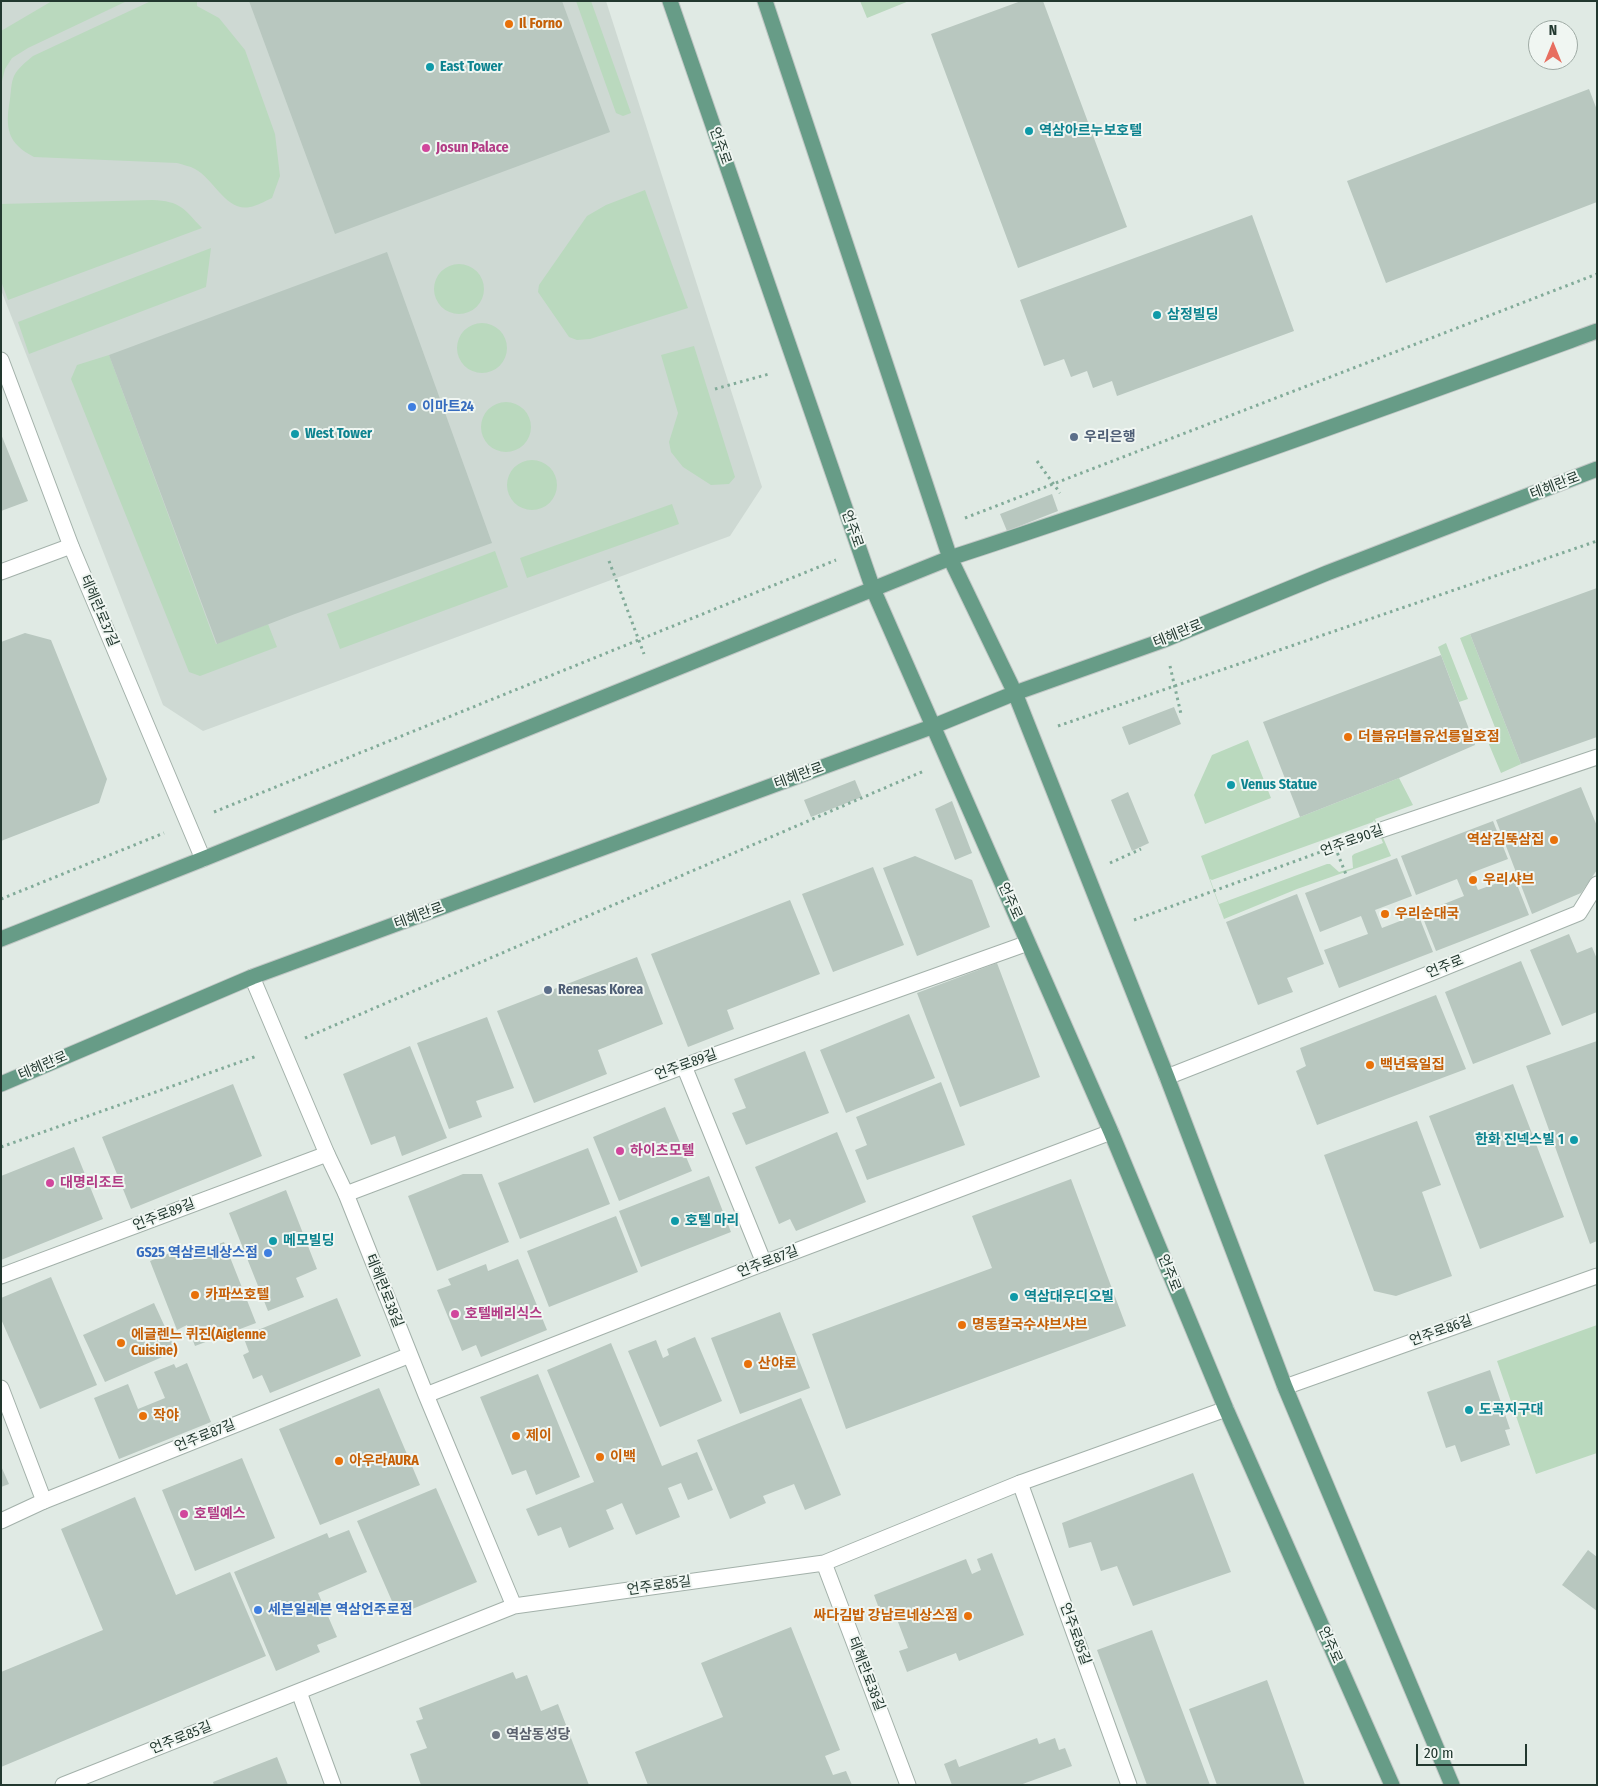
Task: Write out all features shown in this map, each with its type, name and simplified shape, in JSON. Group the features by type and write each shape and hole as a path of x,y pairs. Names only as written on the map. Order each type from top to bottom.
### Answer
{"main road":[{"name":"언주로","path":"670,1 872,589 934,726 1111,1132 1226,1410 1392,1785"},
{"path":"765,1 950,558 1015,693 1167,1077 1285,1387 1452,1785"},
{"path":"1,939 203,860 950,558 1078,516 1416,397 1597,330"},
{"name":"테헤란로","path":"1,1084 252,977 934,726 1015,693 1164,640 1327,573 1597,470"}],"street":[{"name":"테헤란로37길","path":"1,360 72,546 203,860"},
{"path":"1,572 72,546"},
{"name":"언주로90길","path":"1380,830 1597,757"},
{"name":"언주로","path":"1167,1077 1431,973 1579,912 1597,884"},
{"name":"언주로89길","path":"346,1194 684,1066 1028,943"},
{"name":"테헤란로38길","path":"252,977 327,1154 346,1194 426,1395 514,1606"},
{"path":"684,1066 764,1262"},
{"name":"언주로87길","path":"426,1395 764,1262 1111,1132"},
{"name":"언주로89길","path":"1,1276 327,1154"},
{"name":"언주로86길","path":"1285,1387 1597,1276"},
{"name":"언주로87길","path":"1,1521 44,1501 410,1354"},
{"path":"1,1388 44,1501"},
{"name":"언주로85길","path":"64,1785 514,1606 824,1562 1020,1483 1226,1410"},
{"name":"언주로85길","path":"1020,1483 1129,1785"},
{"name":"테헤란로38길","path":"824,1562 908,1785"},
{"path":"299,1692 333,1785"}],"path":[{"path":"940,527 1597,274"},
{"path":"715,389 796,366"},
{"path":"1037,461 1078,516"},
{"path":"1031,735 1597,541"},
{"path":"1,898 859,550"},
{"path":"609,561 653,678"},
{"path":"1164,640 1181,714"},
{"path":"1,1147 283,1047 948,760"},
{"name":"언주로90길","path":"1108,929 1380,830"},
{"path":"1335,847 1347,877"}],"shaded area":[{"path":"2,1 606,1 762,487 730,536 203,731 163,705 1,290"}],"green space":[{"path":"52,1 127,1 28,48 12,58 5,69 1,85 1,31"},
{"path":"151,1 197,1 197,6 219,18 245,50 275,134 280,176 272,198 258,205 242,207 234,205 227,200 202,174 193,168 177,163 34,157 25,152 13,140 8,126 8,109 13,79 22,65 33,56"},
{"path":"576,1 591,1 631,113 623,116 616,113"},
{"path":"860,1 909,1 867,18"},
{"path":"645,190 688,308 590,339 577,340 569,337 538,292 539,285 587,216 606,205"},
{"path":"152,200 176,204 202,228 8,300 1,281 1,204"},
{"path":"211,248 206,287 29,354 18,322"},
{"path":"454,264 464,264 477,271 484,284 484,294 477,307 464,314 454,314 445,310 438,303 434,294 434,284 438,275 445,268"},
{"path":"477,323 487,323 500,330 507,343 507,353 500,366 487,373 477,373 468,369 461,362 457,353 457,343 461,334 468,327"},
{"path":"694,346 735,477 729,484 711,485 683,467 671,452 669,442 678,413 661,355"},
{"path":"109,355 216,644 268,624 277,647 200,676 189,672 71,379 77,365"},
{"path":"501,402 511,402 524,409 531,422 531,432 524,445 511,452 501,452 492,448 485,441 481,432 481,422 485,413 492,406"},
{"path":"527,460 537,460 550,467 557,480 557,490 550,503 537,510 527,510 518,506 511,499 507,490 507,480 511,471 518,464"},
{"path":"672,504 679,524 527,578 520,558"},
{"path":"495,551 508,587 340,649 327,614"},
{"path":"1470,634 1521,764 1501,773 1485,735 1496,730 1460,638"},
{"path":"1446,643 1468,699 1459,702 1438,647"},
{"path":"1248,740 1271,798 1205,824 1194,795 1212,755"},
{"path":"1399,778 1413,805 1375,819 1391,856 1297,889 1224,919 1201,856","holes":["1374,820 1383,843 1354,854 1352,856 1353,868 1339,872 1330,864 1327,864 1219,904 1210,879 1212,880 1373,822"]},
{"path":"1597,1325 1597,1453 1536,1474 1497,1361"}],"building":[{"name":"East Tower","path":"249,1 562,1 610,132 335,234"},
{"name":"역삼아르누보호텔","path":"1021,1 1043,1 1127,227 1018,268 931,34"},
{"path":"1589,89 1597,110 1597,202 1386,283 1347,181"},
{"name":"삼정빌딩","path":"1252,215 1294,331 1117,396 1112,381 1093,388 1087,371 1071,377 1064,359 1044,366 1020,300"},
{"name":"West Tower","path":"387,252 492,543 217,644 109,355"},
{"path":"1,434 28,501 1,511"},
{"path":"1052,494 1058,511 1007,531 1000,514"},
{"path":"1597,588 1597,737 1521,764 1470,634"},
{"path":"25,633 51,640 107,779 99,803 1,841 1,642"},
{"path":"1441,655 1475,745 1399,778 1300,817 1263,722"},
{"path":"1174,707 1181,724 1129,745 1122,727"},
{"path":"855,780 862,797 811,817 804,800"},
{"path":"1581,787 1597,826 1597,870 1581,893 1532,914 1496,820"},
{"path":"1128,792 1149,843 1132,851 1111,800"},
{"path":"952,801 972,853 955,860 935,809"},
{"path":"1493,821 1508,859 1471,873 1478,890 1514,877 1529,915 1436,951 1421,913 1464,896 1457,879 1416,895 1401,856"},
{"path":"915,856 972,880 990,927 917,956 883,868"},
{"path":"1397,858 1412,896 1375,910 1382,928 1418,914 1433,952 1339,988 1324,950 1368,934 1361,916 1320,932 1305,893"},
{"path":"873,867 904,945 833,972 802,894"},
{"path":"1297,894 1324,964 1287,978 1293,992 1258,1005 1226,922"},
{"path":"790,900 820,974 727,1010 734,1029 688,1047 651,954"},
{"path":"1569,934 1577,953 1592,947 1597,959 1597,1012 1562,1026 1530,950"},
{"path":"637,957 663,1024 598,1050 607,1074 534,1103 497,1011"},
{"path":"1521,961 1551,1034 1473,1064 1445,992"},
{"path":"997,963 1040,1077 960,1107 917,993"},
{"path":"1436,995 1466,1069 1317,1125 1296,1071 1306,1066 1300,1048"},
{"path":"909,1014 935,1078 846,1113 820,1050"},
{"path":"487,1017 514,1088 476,1101 482,1117 449,1129 417,1043"},
{"name":"한화 진넥스빌 1","path":"1597,1041 1597,1241 1590,1244 1526,1066"},
{"path":"410,1046 447,1138 402,1156 395,1136 371,1145 343,1074"},
{"path":"805,1051 829,1113 746,1145 732,1113 746,1108 734,1079"},
{"path":"941,1082 965,1145 867,1180 855,1150 867,1145 856,1117"},
{"path":"233,1084 262,1156 131,1209 102,1137"},
{"path":"1513,1084 1564,1217 1480,1249 1429,1116"},
{"path":"665,1107 692,1171 619,1201 593,1137"},
{"path":"1417,1121 1441,1185 1422,1192 1452,1276 1396,1296 1374,1291 1324,1155"},
{"path":"837,1132 866,1202 796,1231 790,1219 779,1224 755,1167"},
{"path":"74,1147 103,1219 1,1260 1,1176"},
{"path":"588,1148 610,1204 520,1239 498,1183"},
{"path":"463,1174 482,1174 509,1242 437,1271 408,1196"},
{"name":"호텔 마리","path":"709,1176 731,1232 641,1267 619,1211"},
{"name":"역삼대우디오빌","path":"1071,1179 1126,1326 846,1429 812,1334 992,1268 972,1216"},
{"name":"메모빌딩","path":"286,1190 317,1269 296,1278 304,1297 268,1311 229,1213"},
{"path":"616,1216 638,1272 549,1307 527,1251"},
{"path":"224,1242 256,1323 195,1346 187,1325 177,1330 150,1261 182,1248 185,1256"},
{"path":"518,1259 547,1330 481,1357 476,1345 462,1351 437,1290 451,1285 448,1279 486,1264 488,1271"},
{"path":"51,1277 97,1385 40,1409 1,1319 1,1298"},
{"path":"337,1298 361,1356 270,1393 262,1375 253,1379 243,1355 249,1352 243,1336"},
{"path":"154,1303 176,1351 105,1382 83,1335"},
{"path":"780,1312 810,1388 740,1414 711,1338"},
{"path":"695,1337 722,1401 660,1427 628,1351 656,1340 663,1358 669,1355 667,1349"},
{"path":"611,1343 662,1466 697,1452 713,1490 688,1500 681,1483 668,1488 680,1517 636,1535 622,1503 606,1510 614,1529 569,1548 561,1527 538,1536 526,1509 594,1482 547,1370"},
{"path":"187,1363 211,1422 119,1459 94,1398 128,1384 138,1409 165,1398 154,1372 174,1364 176,1368"},
{"name":"도곡지구대","path":"1490,1370 1510,1429 1505,1430 1510,1445 1461,1462 1455,1445 1446,1448 1427,1392"},
{"path":"538,1374 580,1477 536,1495 526,1470 512,1475 480,1397"},
{"path":"379,1388 420,1485 320,1525 279,1429"},
{"path":"801,1398 841,1495 805,1510 794,1484 763,1496 766,1503 730,1519 697,1440"},
{"path":"242,1458 275,1538 195,1571 162,1490"},
{"path":"1,1466 9,1484 1,1487"},
{"path":"1193,1473 1231,1572 1133,1606 1117,1566 1101,1571 1091,1542 1069,1548 1062,1523"},
{"path":"436,1488 477,1582 398,1615 357,1521"},
{"path":"135,1497 176,1595 230,1572 266,1656 1,1767 1,1672 103,1630 61,1529"},
{"path":"349,1530 367,1572 318,1593 337,1637 317,1645 320,1652 276,1671 234,1572 327,1533 329,1538"},
{"path":"1588,1550 1597,1557 1597,1611 1562,1585"},
{"path":"992,1553 1024,1635 959,1661 956,1653 907,1672 899,1651 908,1648 893,1609 881,1614 874,1595 966,1559 972,1574 981,1570 977,1559"},
{"path":"791,1627 840,1750 825,1756 833,1775 846,1771 852,1785 648,1785 635,1752 723,1717 701,1663"},
{"path":"1152,1630 1210,1785 1147,1785 1097,1650"},
{"name":"역삼동성당","path":"513,1672 516,1679 527,1675 541,1711 558,1704 589,1785 421,1785 410,1754 427,1748 416,1721 423,1719 419,1708"},
{"path":"1267,1680 1305,1785 1217,1785 1189,1709"},
{"path":"1037,1738 1039,1744 1055,1738 1059,1750 1065,1748 1072,1766 1020,1785 952,1785 944,1764 956,1759 959,1767"},
{"path":"277,1757 288,1785 214,1785 213,1782"}],"place":[{"name":"Il Forno","path":"509,24"},
{"name":"East Tower","path":"430,67"},
{"name":"역삼아르누보호텔","path":"1029,131"},
{"name":"Josun Palace","path":"426,148"},
{"name":"삼정빌딩","path":"1157,315"},
{"name":"이마트24","path":"412,407"},
{"name":"West Tower","path":"295,434"},
{"name":"우리은행","path":"1074,437"},
{"name":"더블유더블유선릉일호점","path":"1348,737"},
{"name":"Venus Statue","path":"1231,785"},
{"name":"역삼김뚝삼집","path":"1554,840"},
{"name":"우리샤브","path":"1473,880"},
{"name":"우리순대국","path":"1385,914"},
{"name":"Renesas Korea","path":"548,990"},
{"name":"백년육일집","path":"1370,1065"},
{"name":"한화 진넥스빌 1","path":"1574,1140"},
{"name":"하이츠모텔","path":"620,1151"},
{"name":"대명리조트","path":"50,1183"},
{"name":"호텔 마리","path":"675,1221"},
{"name":"메모빌딩","path":"273,1241"},
{"name":"GS25 역삼르네상스점","path":"268,1253"},
{"name":"카파쓰호텔","path":"195,1295"},
{"name":"역삼대우디오빌","path":"1014,1297"},
{"name":"호텔베리식스","path":"455,1314"},
{"name":"명동칼국수샤브샤브","path":"962,1325"},
{"name":"에글렌느 퀴진(Aiglenne Cuisine)","path":"121,1343"},
{"name":"산야로","path":"748,1364"},
{"name":"도곡지구대","path":"1469,1410"},
{"name":"작야","path":"143,1416"},
{"name":"제이","path":"516,1436"},
{"name":"이백","path":"600,1457"},
{"name":"아우라AURA","path":"339,1461"},
{"name":"호텔예스","path":"184,1514"},
{"name":"세븐일레븐 역삼언주로점","path":"258,1610"},
{"name":"싸다김밥 강남르네상스점","path":"968,1616"},
{"name":"역삼동성당","path":"496,1735"}]}
